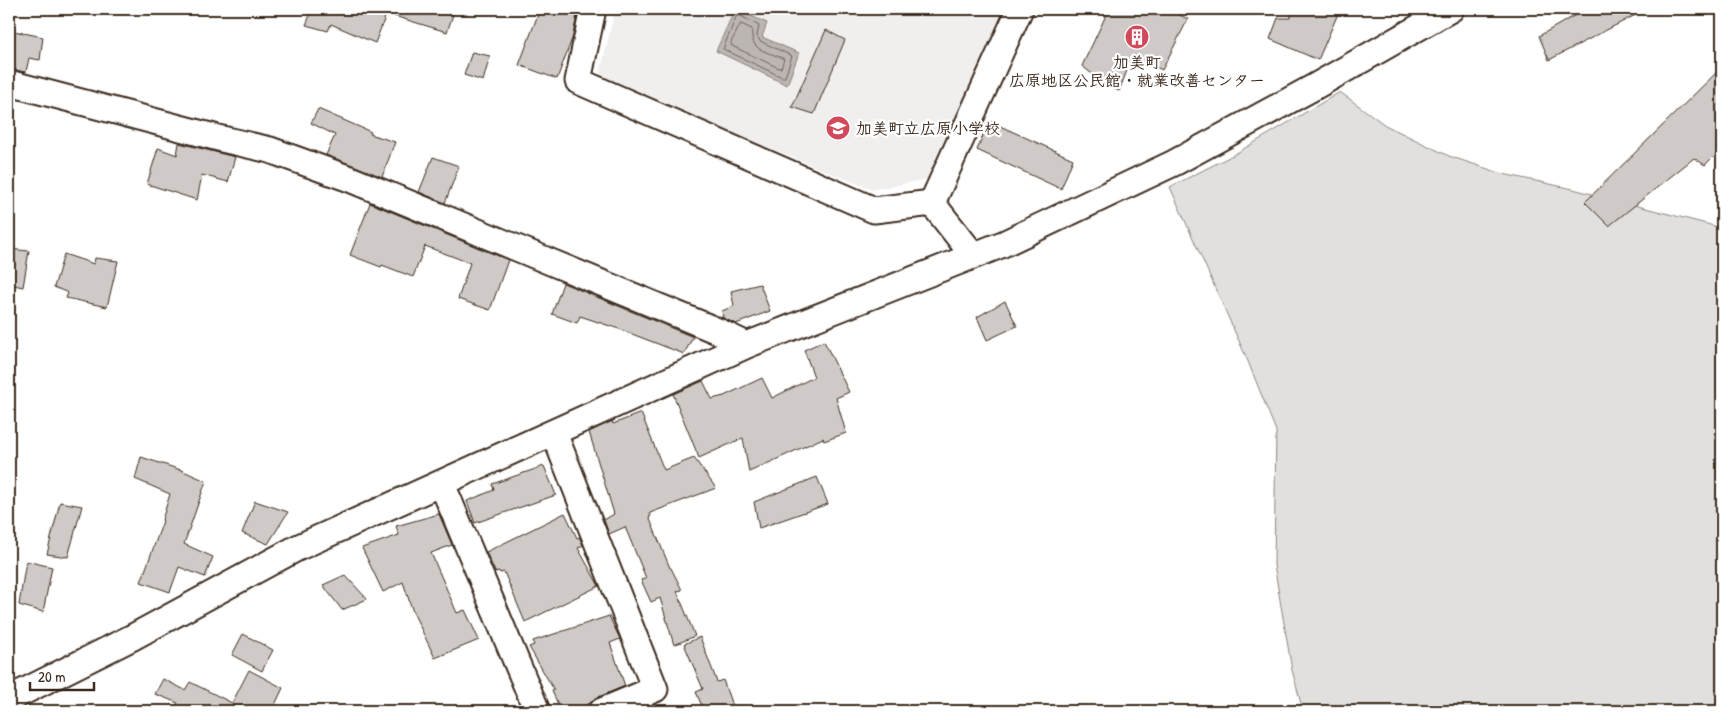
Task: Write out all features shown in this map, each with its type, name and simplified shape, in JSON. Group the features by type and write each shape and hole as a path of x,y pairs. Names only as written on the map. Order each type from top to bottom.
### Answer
{"street":[{"path":"593,9 578,81 874,210 932,203"},
{"path":"932,203 1020,9"},
{"path":"9,699 133,637 297,548 747,345 1003,244 1174,163 1314,87 1451,9"},
{"path":"9,83 270,150 350,179 720,332 747,345"},
{"path":"932,203 973,255"},
{"path":"554,433 655,689 602,711"},
{"path":"442,484 537,711"}],"shaded area":[{"name":"加美町立広原小学校","path":"615,9 1007,9 933,178 872,190 599,78"},
{"path":"1340,92 1385,125 1449,156 1503,174 1573,189 1722,228 1722,711 1303,711 1292,670 1274,565 1276,431 1247,359 1170,187 1235,154"}],"water":[{"path":"735,9 767,23 762,37 799,53 787,85 716,51"}],"building":[{"path":"296,9 370,9 386,15 375,43 331,24 328,31 306,25 310,15"},
{"path":"384,9 455,9 447,32 384,13"},
{"path":"540,9 578,9 573,36 557,79 519,65"},
{"name":"加美町 広原地区公民館・就業改善センター","path":"1109,9 1167,9 1188,19 1162,70 1133,55 1119,91 1105,84 1082,66"},
{"path":"1294,9 1340,9 1318,60 1270,39 1278,18 1290,18"},
{"path":"1586,9 1647,9 1549,60 1539,36"},
{"path":"9,30 43,37 40,60 29,58 26,72 9,69"},
{"path":"826,30 845,40 814,114 792,107"},
{"path":"472,52 490,56 483,81 464,75"},
{"path":"1722,67 1722,148 1705,165 1694,158 1609,226 1585,202"},
{"path":"318,109 371,132 370,134 395,142 382,177 326,155 335,135 311,123"},
{"path":"989,121 1073,159 1061,189 977,150"},
{"path":"179,143 235,157 228,182 202,175 197,200 147,184 158,148 177,155"},
{"path":"433,157 459,166 445,203 419,192"},
{"path":"370,203 508,260 490,310 458,299 470,263 425,246 413,277 350,255"},
{"path":"9,249 29,251 23,287 9,284"},
{"path":"64,254 94,264 95,258 118,261 107,307 66,298 68,293 54,287"},
{"path":"563,283 693,337 684,354 580,316 577,323 552,314"},
{"path":"760,284 770,311 736,324 723,318 722,311 734,306 731,291"},
{"path":"1005,301 1017,326 987,340 977,317"},
{"path":"824,341 849,392 836,398 846,433 824,441 823,438 749,472 743,438 699,458 673,394 703,381 712,399 724,396 762,378 772,398 814,377 804,350"},
{"path":"641,413 664,470 694,458 716,488 650,513 651,516 649,517 670,568 682,590 677,591 695,636 674,645 660,598 651,602 641,580 646,578 625,527 609,534 604,520 614,514 589,432 612,421 613,424"},
{"path":"141,457 181,470 206,481 184,544 213,557 205,577 179,567 170,592 141,582 163,521 170,494 135,479"},
{"path":"544,466 556,495 475,523 467,501 494,490 492,484"},
{"path":"817,477 828,504 759,528 754,502"},
{"path":"255,501 288,512 268,544 242,533"},
{"path":"60,502 82,506 68,557 47,554"},
{"path":"565,513 577,538 579,537 583,545 578,548 599,586 525,622 504,572 495,572 486,552"},
{"path":"439,514 452,545 431,553 457,613 465,610 479,640 435,658 413,612 403,582 383,592 362,548 399,535 396,526"},
{"path":"26,561 52,567 43,612 19,605"},
{"path":"345,575 367,599 342,610 323,585"},
{"path":"609,616 620,639 610,643 625,686 596,698 575,711 561,711 552,691 554,690 529,647 534,645 533,641"},
{"path":"243,634 273,650 262,671 232,655"},
{"path":"700,637 717,682 723,680 734,711 704,711 696,692 703,689 684,644"},
{"path":"249,670 283,688 272,711 174,711 178,703 155,694 163,679 185,690 190,682 232,703"}],"place":[{"name":"加美町 広原地区公民館・就業改善センター","path":"1137,37"},
{"name":"加美町立広原小学校","path":"838,128"}]}
